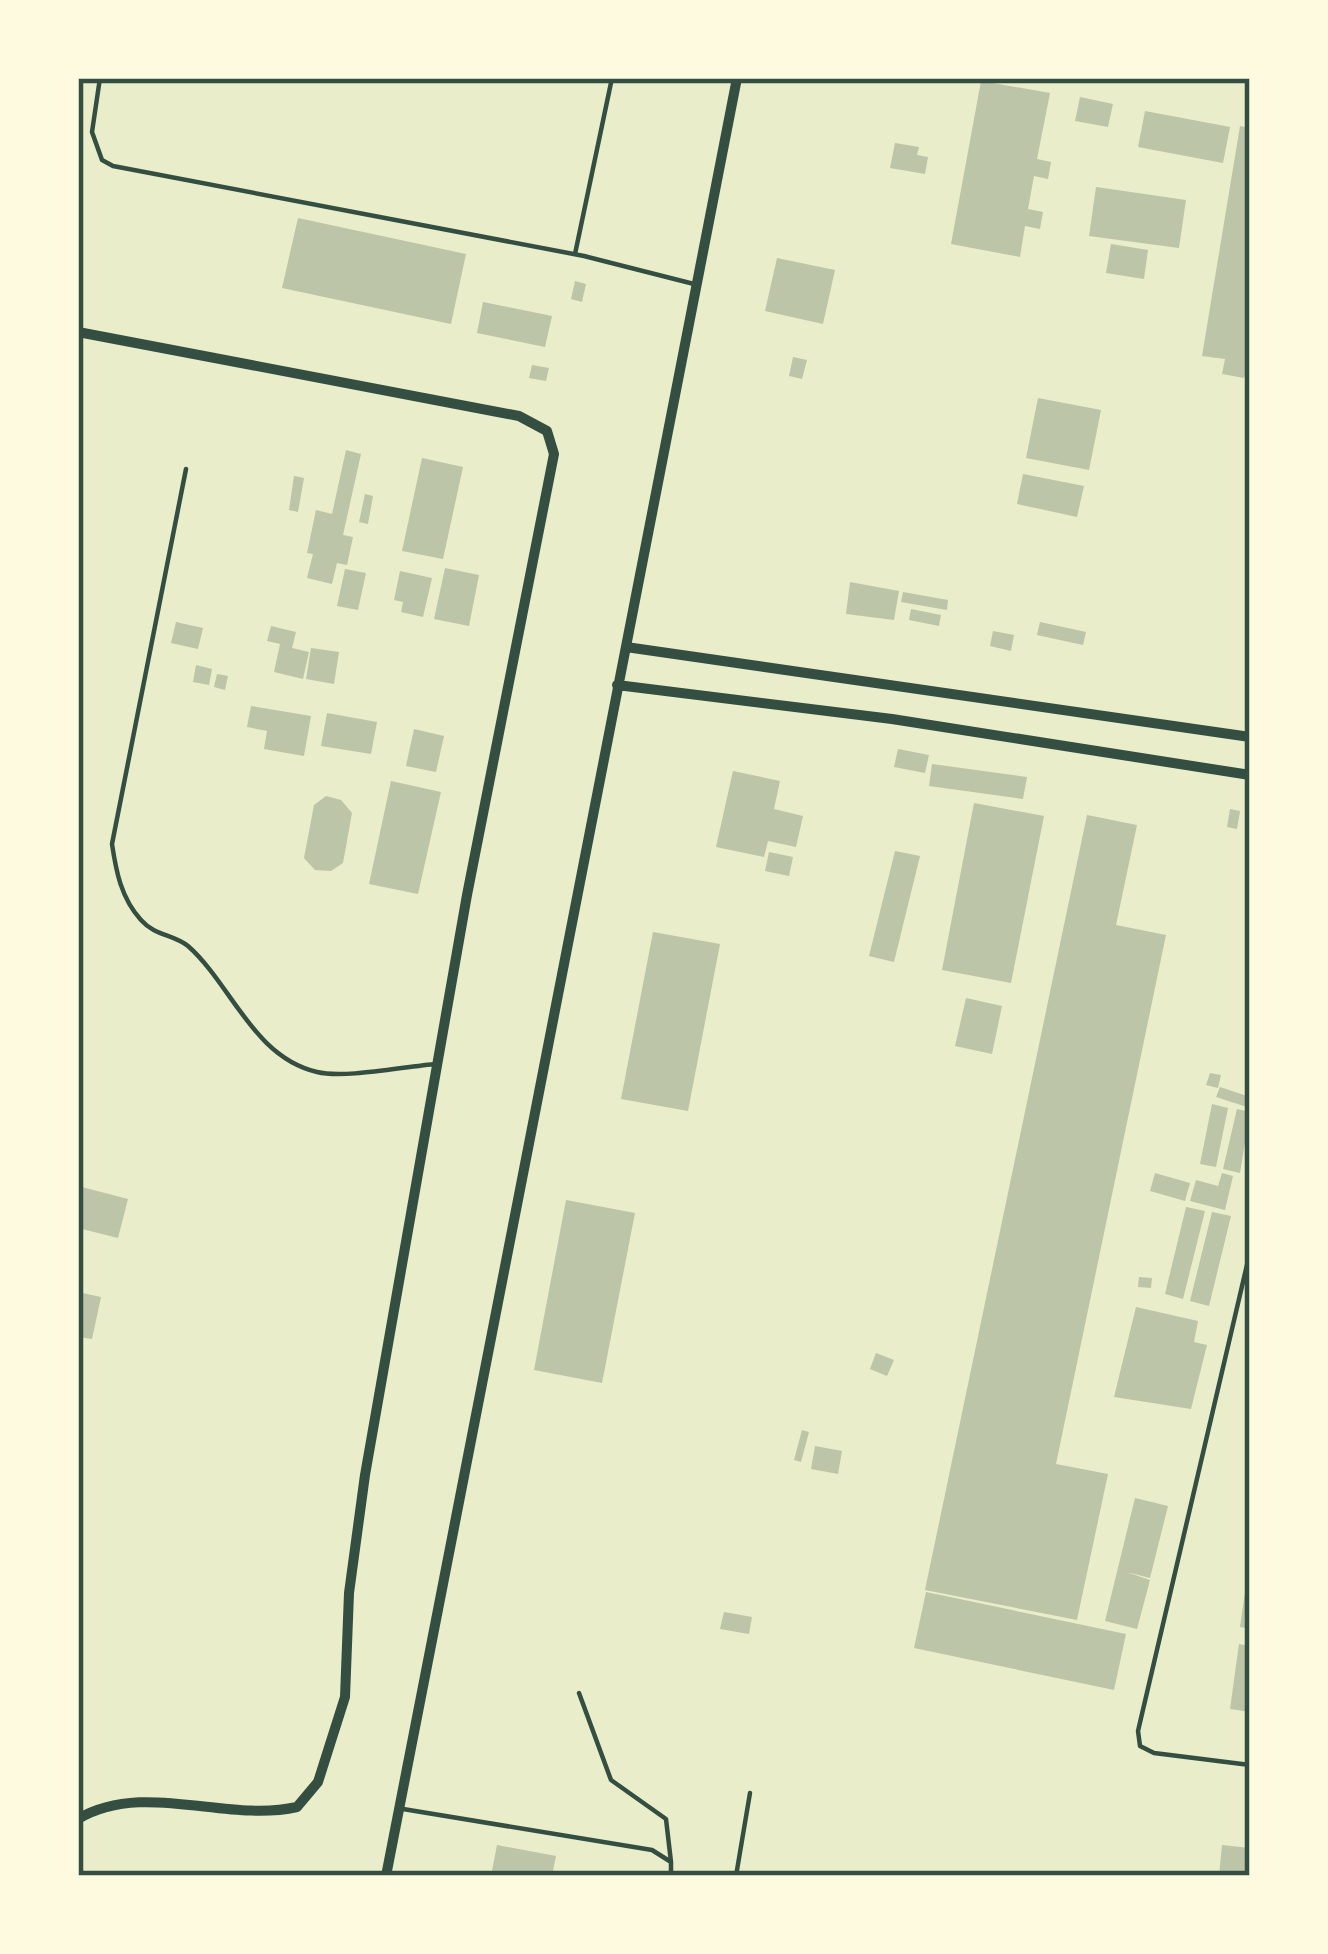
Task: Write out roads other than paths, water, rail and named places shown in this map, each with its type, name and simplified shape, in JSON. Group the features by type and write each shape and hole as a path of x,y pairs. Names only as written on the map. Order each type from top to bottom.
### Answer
{"street":[{"path":"386,1876 737,78"},
{"path":"78,332 520,416 547,431 554,454 437,1064 353,1553 345,1696 318,1782 297,1807 262,1815 154,1801 78,1819"},
{"path":"626,647 1250,737"},
{"path":"617,685 892,719 1250,775"}],"lane":[{"path":"100,78 92,132 103,160 113,166 575,255 694,284"},
{"path":"575,255 613,78"},
{"path":"186,469 112,844 117,879 139,918 160,936 182,941 214,971 258,1038 317,1072 437,1064"},
{"path":"1250,1252 1138,1731 1140,1746 1154,1754 1250,1765"},
{"path":"579,1693 610,1780 666,1819 671,1876"},
{"path":"736,1876 750,1793"},
{"path":"401,1809 652,1850 671,1862"}]}
